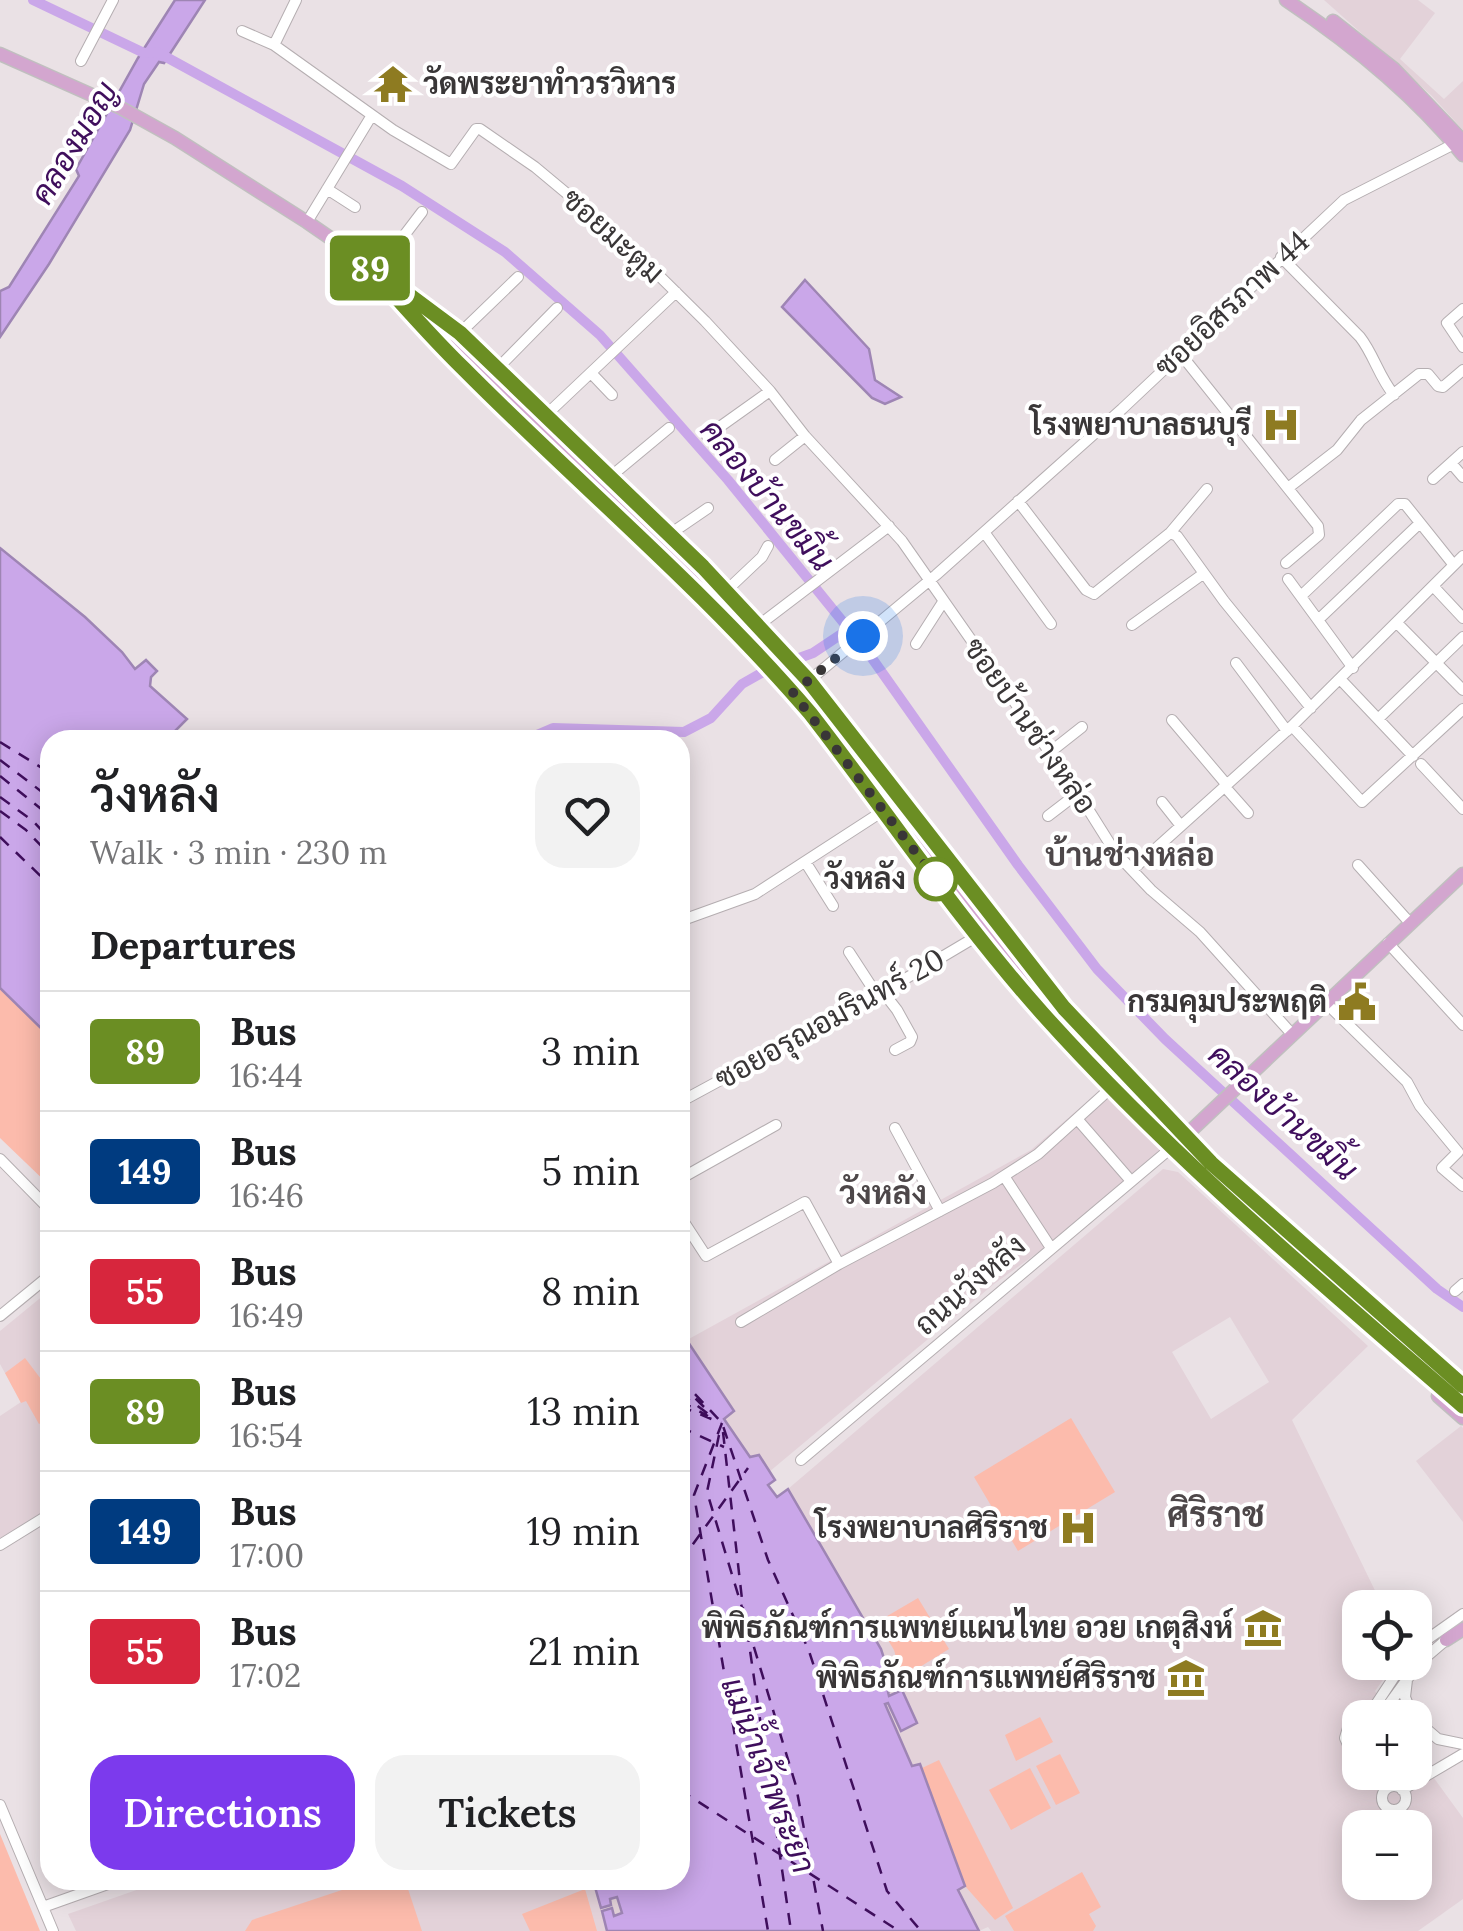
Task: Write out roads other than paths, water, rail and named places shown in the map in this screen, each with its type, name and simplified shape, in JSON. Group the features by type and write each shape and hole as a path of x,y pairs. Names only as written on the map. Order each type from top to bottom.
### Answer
{"main road":[{"path":"1286,0 1336,33 1461,144"},
{"path":"1302,0 1394,68 1461,144"},
{"path":"0,54 78,87 174,138 307,222 460,333 670,534 798,668 1064,1008 1185,1137 1463,1386"},
{"path":"371,267 494,399 670,563 761,657 793,693 978,935 1042,1013 1112,1088 1170,1148 1463,1406"},
{"path":"427,306 474,363"},
{"path":"415,318 474,363 676,554 794,677 1026,974 1150,1112 1226,1188 1463,1396"},
{"path":"884,811 901,799"},
{"path":"1170,1148 1463,874"},
{"path":"1380,1314 1413,1332 1463,1377"},
{"path":"1364,1322 1386,1350 1463,1418"},
{"path":"1446,1640 1463,1629"}],"street":[{"path":"274,44 296,0"},
{"path":"81,61 111,1"},
{"name":"ซอยมะตูม","path":"242,31 274,44 372,116 451,164 480,128 535,167 625,242 676,292 770,392 930,579"},
{"path":"307,222 372,116"},
{"name":"ซอยอิสรภาพ 44","path":"793,693 984,532 1352,194 1461,144"},
{"path":"327,189 355,207"},
{"path":"371,267 422,212"},
{"path":"1281,257 1370,350 1382,380 1394,394"},
{"path":"460,333 518,277"},
{"path":"546,416 676,292"},
{"path":"497,368 557,308"},
{"path":"1463,309 1447,323 1463,347"},
{"path":"1180,352 1320,530 1286,564"},
{"path":"1288,488 1337,450 1348,433 1423,372 1443,386 1463,370"},
{"path":"591,374 612,395"},
{"path":"707,436 770,392"},
{"path":"610,477 669,428"},
{"path":"775,460 805,436"},
{"path":"1433,479 1463,452"},
{"path":"1450,464 1463,477"},
{"path":"1018,501 1090,594 1170,533 1207,489"},
{"path":"1301,596 1398,504 1405,504 1453,564"},
{"path":"670,534 708,508"},
{"path":"1318,620 1420,523"},
{"path":"759,625 888,526"},
{"path":"984,532 1051,624"},
{"path":"1170,533 1177,536 1311,708"},
{"path":"726,590 762,557 768,546"},
{"path":"1132,870 1290,729 1463,556"},
{"path":"1132,625 1203,574"},
{"name":"ซอยบ้านช่างหล่อ","path":"930,579 1115,852 1200,932 1290,1033"},
{"path":"1288,579 1353,668"},
{"path":"1434,586 1463,618"},
{"path":"916,644 943,602"},
{"path":"1397,623 1463,690"},
{"path":"1378,719 1463,637"},
{"path":"1236,663 1290,729 1362,802 1417,760 1463,709"},
{"path":"1340,680 1463,809"},
{"path":"1172,720 1248,813"},
{"path":"1049,752 1082,727"},
{"path":"1048,816 1078,794"},
{"path":"1162,802 1182,826"},
{"path":"690,918 748,898 884,811"},
{"path":"806,863 833,906"},
{"path":"1358,866 1410,923"},
{"name":"ซอยอรุณอมรินทร์ 20","path":"690,1097 880,994 978,935"},
{"path":"1388,943 1463,1024"},
{"path":"850,952 912,1037 895,1050"},
{"path":"1324,1002 1407,1082 1420,1106 1458,1152 1442,1168 1463,1186"},
{"path":"741,1322 838,1264 1004,1176 1038,1154 1112,1088"},
{"path":"1078,1120 1131,1181"},
{"path":"690,1173 776,1125"},
{"path":"895,1128 940,1211"},
{"name":"ถนนวังหลัง","path":"801,1460 1170,1148"},
{"path":"0,1160 40,1200"},
{"path":"1004,1176 1051,1248"},
{"path":"690,1231 706,1256 804,1202 838,1264"},
{"path":"0,1316 40,1283"},
{"path":"0,1545 40,1520"},
{"path":"1432,1636 1463,1614"},
{"path":"1432,1651 1446,1640"},
{"path":"1432,1733 1463,1744"},
{"path":"1432,1770 1463,1754"},
{"path":"0,1805 53,1931"},
{"path":"43,1907 91,1890"}],"water":[{"path":"175,0 205,0 164,63 159,62 144,84 130,130 0,337 0,291 9,287 79,176 76,169"},
{"path":"805,280 869,349 875,380 901,397 885,404 872,398 782,307"},
{"path":"0,548 85,617 135,669 146,660 157,671 150,686 187,719 176,730 40,730 40,1027 0,988"},
{"name":"แม่น้ำเจ้าพระยา","path":"690,1345 734,1411 724,1419 750,1457 759,1455 775,1480 768,1485 777,1497 788,1489 881,1649 894,1689 888,1692 889,1696 902,1690 917,1723 901,1731 888,1703 885,1704 912,1766 920,1764 965,1886 958,1890 979,1931 607,1931 602,1911 612,1908 614,1916 622,1913 617,1897 610,1899 611,1905 601,1908 596,1890 690,1890"}],"waterway":[{"name":"คลองบ้านขมิ้น","path":"33,0 144,53 157,52 402,186 505,252 600,335 728,480 869,654 1018,865 1097,969 1165,1039 1437,1289 1463,1307"},
{"path":"788,662 813,653 849,629"},
{"path":"688,730 711,718 742,684 772,667"},
{"path":"548,730 618,730"}],"place":[{"name":"วัดพระยาทําวรวิหาร","path":"393,84"},
{"name":"โรงพยาบาลธนบุรี","path":"1281,425"},
{"name":"วังหลัง","path":"936,879"},
{"name":"กรมคุมประพฤติ","path":"1357,1002"},
{"name":"โรงพยาบาลศิริราช","path":"1078,1528"},
{"name":"พิพิธภัณฑ์การแพทย์แผนไทย อวย เกตุสิงห์","path":"1263,1628"},
{"name":"พิพิธภัณฑ์การแพทย์ศิริราช","path":"1186,1678"}],"district":[{"name":"บ้านช่างหล่อ","path":"1130,855"},
{"name":"วังหลัง","path":"883,1193"},
{"name":"ศิริราช","path":"1216,1515"}],"water label":[{"name":"คลองมอญ","path":"74,143"}]}
